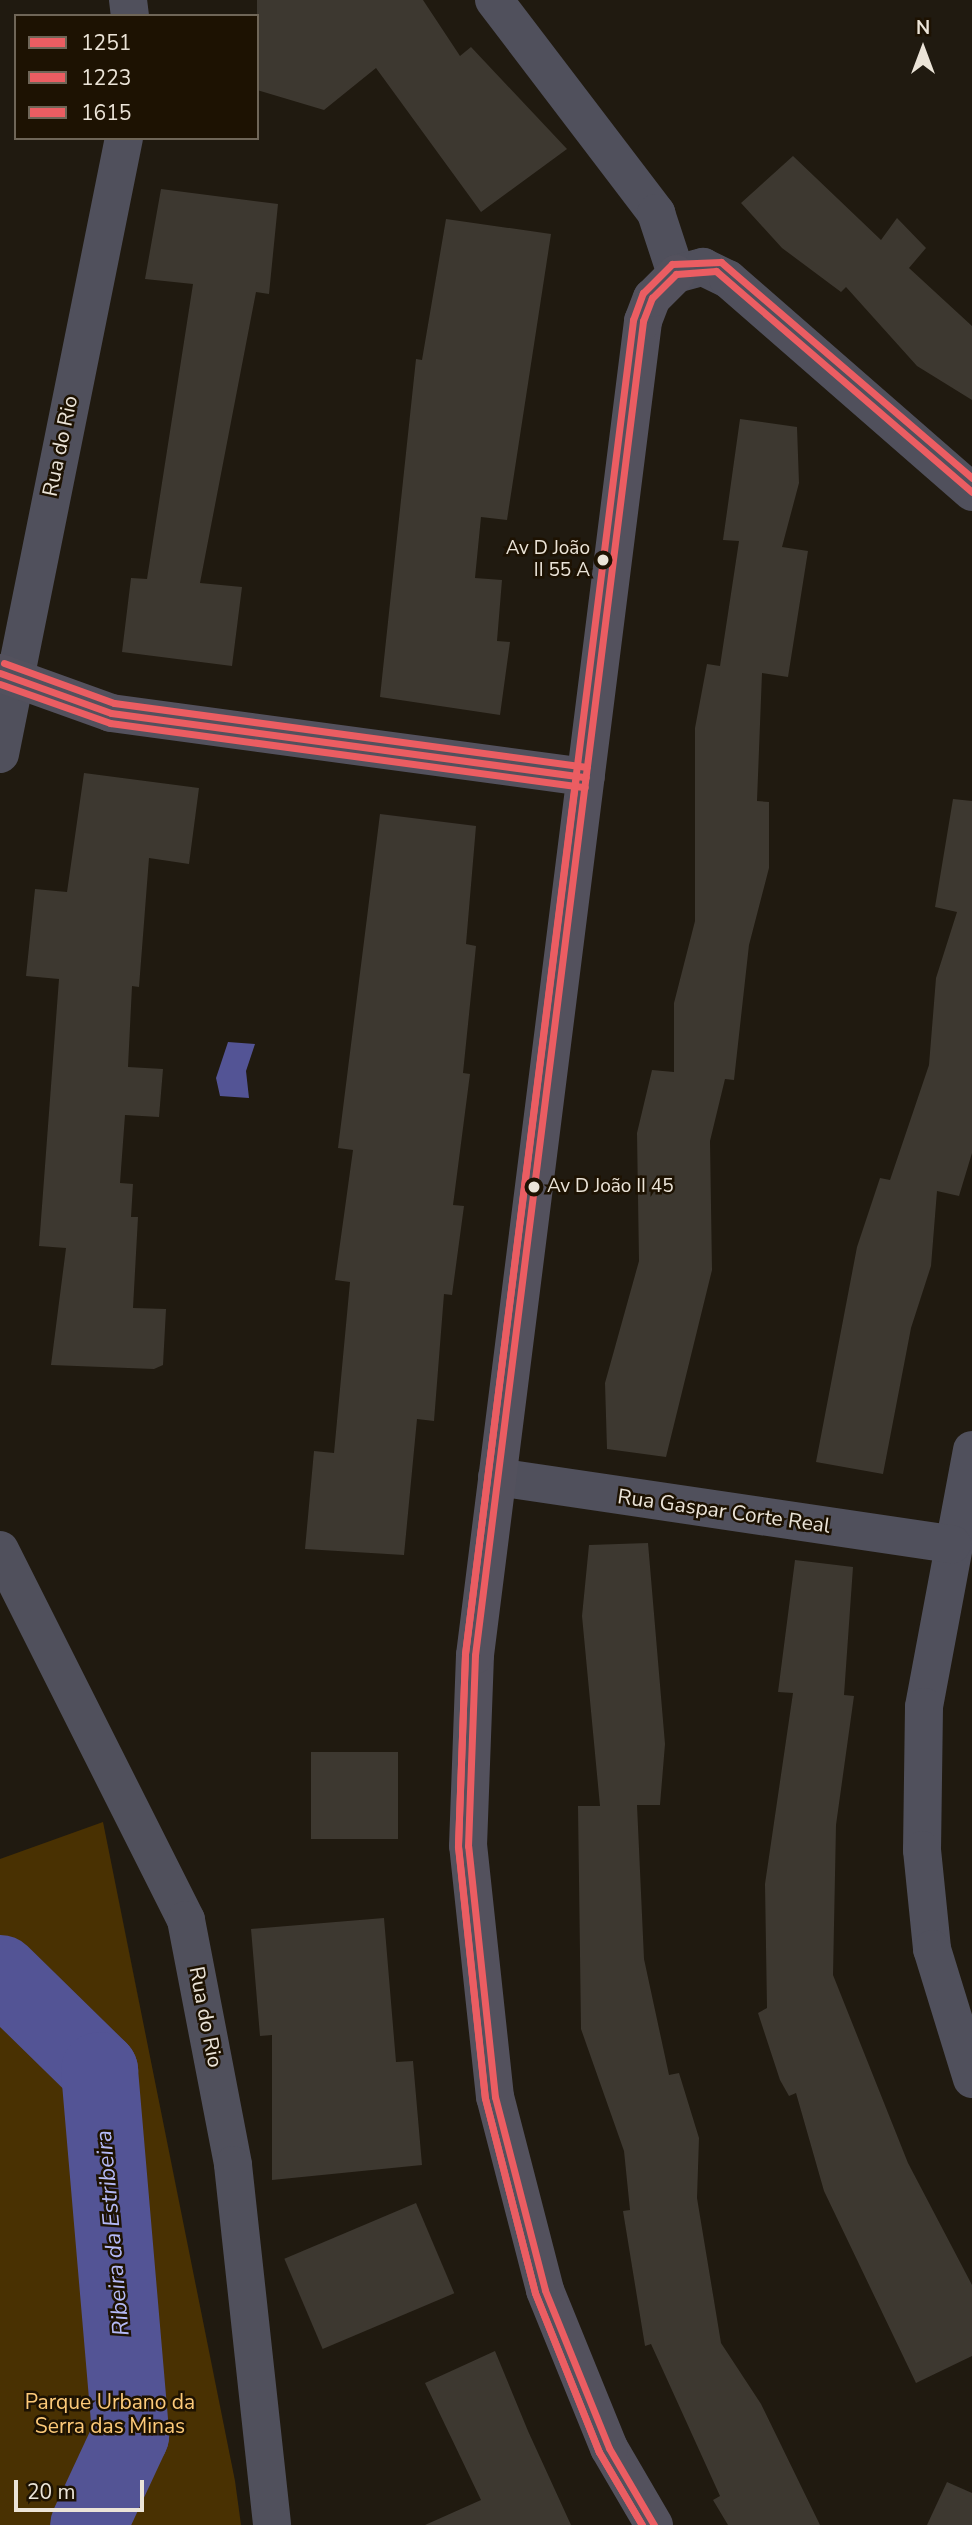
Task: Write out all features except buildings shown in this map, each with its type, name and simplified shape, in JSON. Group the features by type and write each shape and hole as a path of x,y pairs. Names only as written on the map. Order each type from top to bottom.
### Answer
{"street":[{"path":"494,0 656,213 676,274"},
{"name":"Rua do Rio","path":"0,754 5,676 124,140"},
{"path":"654,2525 609,2448 545,2290 495,2097 468,1846 475,1654 643,321 652,298 676,274 703,267 728,279 972,492"},
{"path":"5,676 111,713 586,777"},
{"path":"972,1450 952,1544 924,1707 922,1850 932,1949 972,2079"},
{"name":"Rua Gaspar Corte Real","path":"497,1476 952,1544"},
{"name":"Rua do Rio","path":"0,1550 186,1920 233,2165 272,2525"}],"green space":[{"name":"Parque Urbano da Serra das Minas","path":"103,1822 235,2481 241,2525 0,2525 0,1859"}],"shaded area":[{"path":"228,1042 255,1044 246,1071 249,1098 220,1096 216,1078"}],"waterway":[{"name":"Ribeira da Estribeira","path":"0,1973 99,2070 130,2435 88,2525"}],"transit line":[{"name":"1615","path":"642,2525 599,2452 535,2293 485,2098 458,1846 465,1654 633,320 643,293 672,264 721,262 972,478"},
{"name":"1251","path":"654,2525 609,2448 545,2290 495,2097 468,1846 475,1655 643,321 652,298 676,274 716,271 972,492"},
{"name":"1615","path":"4,663 114,703 587,767"},
{"name":"1251","path":"0,673 111,713 586,777"},
{"name":"1223","path":"0,684 110,723 585,787"},
{"name":"1223","path":"576,776 465,1654 458,1847 485,2098 535,2293 599,2452 642,2525"}],"place":[{"name":"Av D João II 55 A","path":"603,560"},
{"name":"Av D João II 45","path":"534,1187"}]}
